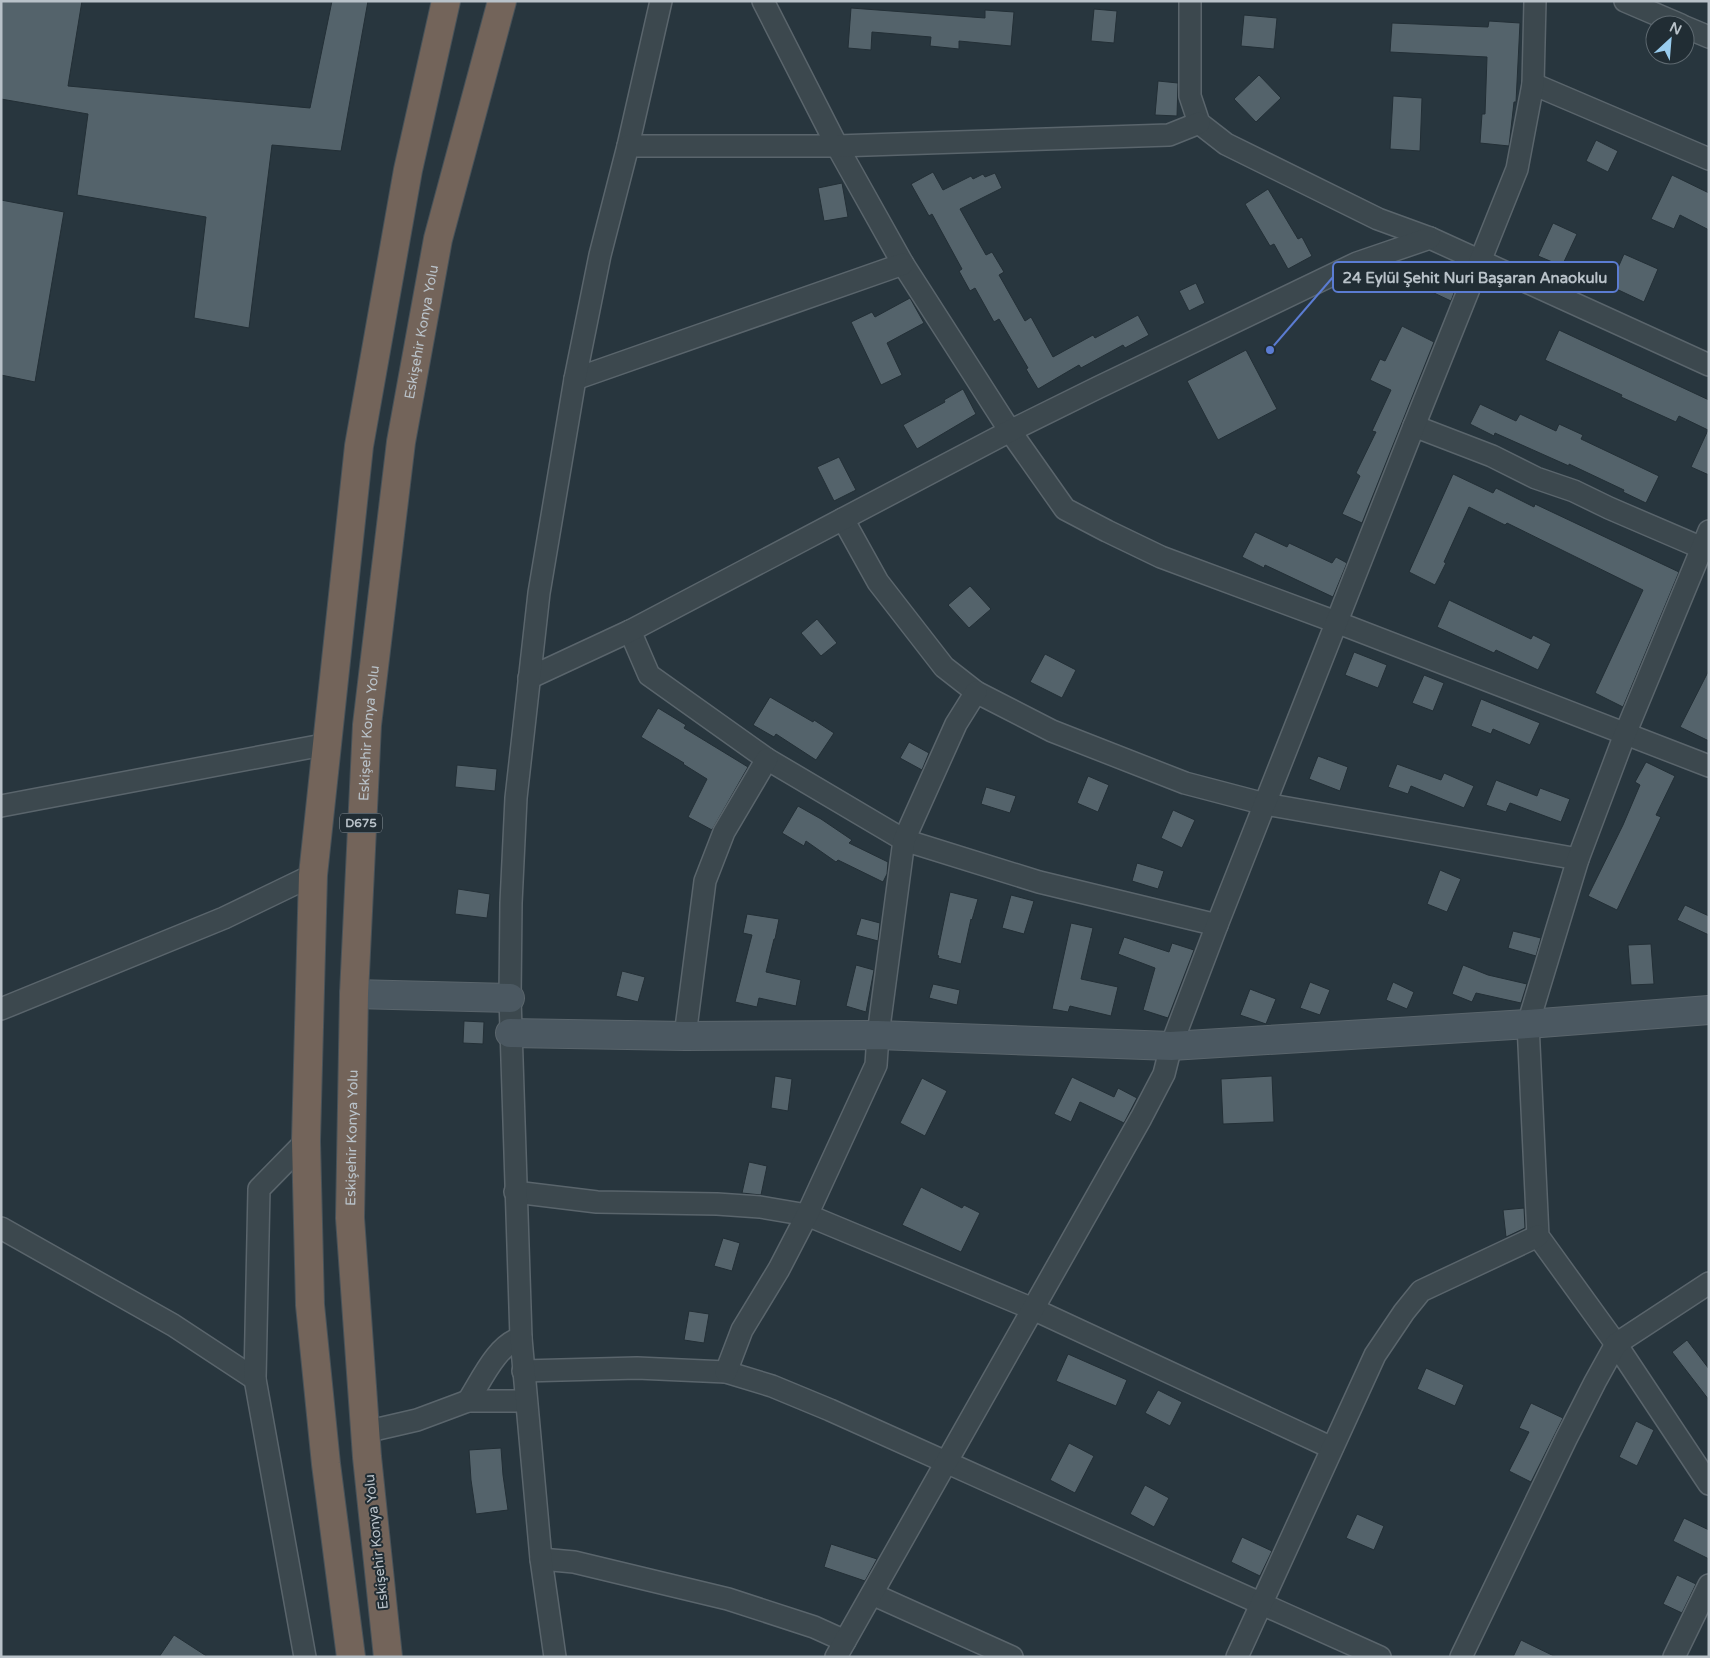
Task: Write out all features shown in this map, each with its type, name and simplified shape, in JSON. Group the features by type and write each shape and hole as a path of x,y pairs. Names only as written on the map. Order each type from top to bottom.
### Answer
{"highway":[{"name":"D675","path":"350,1657 326,1464 310,1305 306,1141 313,875 359,446 408,170 446,1"},
{"name":"Eskişehir Konya Yolu","path":"388,1657 365,1432 350,1218 354,994 367,725 401,442 438,239 502,1"}],"street":[{"path":"555,1657 541,1559 525,1401 521,1338 510,1033 511,903 516,798 539,593 575,379 600,254 628,146 660,1"},
{"path":"763,1 837,146 903,264 1010,431 1066,509 1161,557 1336,622 1709,766"},
{"path":"1190,1 1190,96 1199,122 1226,144 1378,219 1430,238 1709,365"},
{"path":"541,1559 574,1562 728,1599 814,1627 840,1649 1164,1074 1171,1046 1217,925 1517,169 1533,84 1535,1"},
{"path":"1625,1 1658,15"},
{"path":"1695,31 1709,37"},
{"path":"1533,84 1709,159"},
{"path":"628,146 837,146 1169,135 1199,122"},
{"path":"529,678 630,631 1010,431 1357,263 1430,238"},
{"path":"575,379 903,264"},
{"path":"1414,426 1492,456 1536,478 1574,491 1609,508 1707,543 1624,734 1578,859 1528,1024 1538,1236 1616,1344 1709,1484"},
{"path":"843,519 878,582 944,668 976,692 1052,732 1185,783 1265,804 1578,859"},
{"path":"630,631 649,675 767,759 904,840 1039,882 1217,925"},
{"path":"726,1372 742,1330 807,1215 876,1064 904,840 956,724 976,692"},
{"path":"1,806 328,744"},
{"path":"685,1036 705,881 724,832 767,759"},
{"path":"1,1009 224,918 313,875"},
{"path":"354,994 510,998"},
{"path":"510,1033 685,1036 878,1036 1171,1046 1528,1024 1709,1010"},
{"path":"305,1657 255,1379 260,1189 306,1141"},
{"path":"515,1192 597,1202 718,1204 760,1207 807,1215 1033,1309 1332,1448"},
{"path":"1,1228 173,1325 255,1379"},
{"path":"1237,1657 1375,1355 1404,1312 1421,1290 1538,1236"},
{"path":"1461,1657 1570,1431 1616,1344 1709,1283"},
{"path":"468,1401 500,1351 513,1340 521,1338"},
{"path":"523,1371 637,1368 726,1372 789,1393 946,1461 1380,1657"},
{"path":"365,1432 417,1420 468,1401 525,1401"},
{"path":"1674,1657 1709,1585"},
{"path":"872,1594 1012,1657"}],"building":[{"path":"1,1 82,1 68,86 310,108 332,1 368,1 341,151 272,145 249,328 194,318 206,217 77,195 88,114 1,99"},
{"path":"851,8 985,18 985,10 1014,12 1011,46 959,41 959,49 930,46 931,37 872,32 871,50 848,48"},
{"path":"1094,9 1117,11 1114,43 1091,41"},
{"path":"1244,15 1277,18 1274,49 1241,46"},
{"path":"1489,21 1520,23 1516,102 1514,102 1509,146 1480,143 1482,114 1485,114 1487,57 1390,52 1392,23 1488,27"},
{"path":"1259,75 1281,98 1256,122 1234,99"},
{"path":"1158,81 1178,83 1177,116 1155,115"},
{"path":"1393,96 1422,98 1420,151 1390,149"},
{"path":"1596,140 1618,151 1608,172 1586,161"},
{"path":"933,172 943,190 971,176 973,179 983,174 985,177 995,173 1002,188 960,209 986,255 992,252 1004,272 999,275 1025,321 1031,317 1053,357 1093,335 1095,338 1138,315 1149,335 1125,348 1123,345 1081,368 1079,365 1038,389 999,319 994,322 975,288 970,291 959,271 962,269 932,214 929,216 911,184"},
{"path":"1672,175 1709,193 1709,230 1680,215 1674,229 1651,219"},
{"path":"842,183 848,217 824,221 818,188"},
{"path":"1268,189 1298,239 1302,237 1312,256 1288,269 1274,244 1270,246 1245,204"},
{"path":"1,200 64,212 35,382 1,375"},
{"path":"1553,223 1577,234 1562,266 1538,256"},
{"path":"1624,254 1658,269 1644,302 1610,286"},
{"path":"1441,278 1457,285 1451,301 1434,293"},
{"path":"1196,283 1205,303 1189,311 1179,291"},
{"path":"910,298 924,323 887,343 902,375 881,385 851,322 872,312 875,317"},
{"path":"1402,326 1434,342 1362,523 1342,514 1360,476 1356,473 1376,432 1372,431 1391,390 1370,380 1380,359 1385,361"},
{"path":"1559,330 1709,400 1709,475 1691,467 1708,430 1679,416 1676,422 1545,360"},
{"path":"1246,350 1277,409 1218,440 1187,381"},
{"path":"963,389 976,414 917,449 903,425 945,402 944,400"},
{"path":"1480,404 1516,421 1520,414 1556,431 1559,424 1583,435 1581,439 1659,476 1646,503 1623,492 1624,490 1569,464 1569,466 1495,433 1494,436 1470,424"},
{"path":"839,457 856,490 834,501 817,467"},
{"path":"1453,474 1493,493 1496,488 1534,507 1535,504 1679,572 1623,707 1595,693 1643,590 1507,523 1505,525 1469,507 1435,585 1409,572"},
{"path":"1255,532 1287,547 1289,543 1332,563 1336,557 1347,563 1333,597 1265,565 1264,568 1242,557"},
{"path":"970,586 991,609 969,628 948,605"},
{"path":"1449,600 1531,639 1533,635 1551,644 1538,670 1496,650 1494,653 1437,627"},
{"path":"817,619 837,643 821,656 801,633"},
{"path":"1354,652 1387,665 1378,688 1345,675"},
{"path":"1045,654 1076,670 1062,698 1030,682"},
{"path":"1709,670 1709,741 1680,727"},
{"path":"1424,675 1444,683 1433,711 1412,703"},
{"path":"770,697 813,722 814,720 834,733 816,760 776,734 774,737 753,725"},
{"path":"1481,699 1540,723 1530,745 1493,729 1491,734 1471,726"},
{"path":"658,708 686,725 684,728 748,767 712,830 688,817 707,779 641,737"},
{"path":"909,742 929,753 922,770 900,758"},
{"path":"1318,756 1348,767 1340,791 1309,779"},
{"path":"1646,762 1675,776 1656,815 1661,817 1617,910 1588,896 1623,825 1640,785 1635,782"},
{"path":"1397,764 1441,780 1444,773 1474,786 1464,808 1411,786 1408,794 1388,787"},
{"path":"457,765 497,769 495,791 455,787"},
{"path":"1088,776 1109,785 1098,812 1077,803"},
{"path":"1496,780 1537,796 1540,788 1570,799 1561,822 1510,803 1506,812 1486,805"},
{"path":"986,787 1016,796 1010,813 981,804"},
{"path":"798,806 852,840 849,843 888,862 887,874 883,882 838,860 836,862 806,841 804,846 782,833"},
{"path":"1173,810 1195,820 1182,848 1161,838"},
{"path":"1137,863 1164,871 1158,889 1132,881"},
{"path":"1440,870 1461,879 1447,912 1427,904"},
{"path":"458,889 490,894 487,918 455,914"},
{"path":"950,892 978,899 971,919 961,964 938,958 939,956 937,955"},
{"path":"1011,895 1034,901 1024,934 1002,928"},
{"path":"1685,905 1709,916 1709,935 1677,920"},
{"path":"747,914 779,919 766,972 801,980 796,1006 759,998 757,1007 735,1002 752,935 743,933"},
{"path":"861,918 880,923 878,941 856,935"},
{"path":"1071,923 1093,928 1081,979 1118,987 1111,1016 1070,1006 1068,1012 1052,1009"},
{"path":"1513,931 1541,938 1536,956 1508,948"},
{"path":"1124,937 1169,952 1172,943 1194,950 1168,1018 1143,1010 1155,968 1118,954"},
{"path":"1651,944 1654,984 1631,985 1628,945"},
{"path":"856,965 874,970 866,1012 846,1006"},
{"path":"1463,965 1488,975 1527,984 1521,1003 1476,993 1472,1002 1452,994"},
{"path":"622,971 645,977 638,1002 616,996"},
{"path":"1310,982 1330,990 1320,1015 1300,1008"},
{"path":"1393,982 1414,992 1407,1009 1386,1000"},
{"path":"933,984 960,990 957,1005 929,998"},
{"path":"1250,989 1276,999 1266,1024 1240,1015"},
{"path":"464,1021 484,1022 483,1044 463,1043"},
{"path":"775,1076 792,1079 788,1111 771,1108"},
{"path":"1272,1076 1274,1122 1223,1124 1221,1079"},
{"path":"1072,1077 1114,1097 1118,1088 1137,1098 1124,1123 1080,1102 1071,1122 1054,1114"},
{"path":"922,1078 947,1091 925,1136 900,1123"},
{"path":"749,1162 767,1166 761,1195 742,1193"},
{"path":"921,1187 962,1208 964,1205 980,1213 961,1252 902,1225"},
{"path":"1524,1208 1525,1228 1506,1237 1503,1210"},
{"path":"723,1238 740,1243 732,1271 714,1266"},
{"path":"689,1311 709,1314 704,1343 684,1340"},
{"path":"1687,1340 1709,1369 1709,1400 1672,1352"},
{"path":"1068,1354 1127,1380 1116,1406 1056,1381"},
{"path":"1426,1368 1464,1385 1455,1406 1417,1389"},
{"path":"1158,1390 1182,1402 1170,1426 1145,1413"},
{"path":"1531,1403 1563,1418 1531,1482 1509,1471 1529,1432 1519,1428"},
{"path":"1636,1421 1654,1430 1637,1466 1619,1457"},
{"path":"1069,1443 1094,1456 1075,1493 1050,1480"},
{"path":"501,1448 508,1510 476,1514 469,1450"},
{"path":"1145,1485 1169,1498 1154,1527 1130,1514"},
{"path":"1357,1514 1384,1526 1374,1550 1346,1538"},
{"path":"1684,1518 1709,1530 1709,1559 1673,1541"},
{"path":"1242,1537 1272,1551 1260,1576 1231,1562"},
{"path":"831,1544 877,1559 865,1581 824,1567"},
{"path":"1677,1575 1696,1584 1682,1613 1663,1604"},
{"path":"174,1635 208,1657 159,1657"},
{"path":"1521,1640 1556,1657 1513,1657"}],"place":[{"name":"24 Eylül Şehit Nuri Başaran Anaokulu","path":"1270,350"}]}
